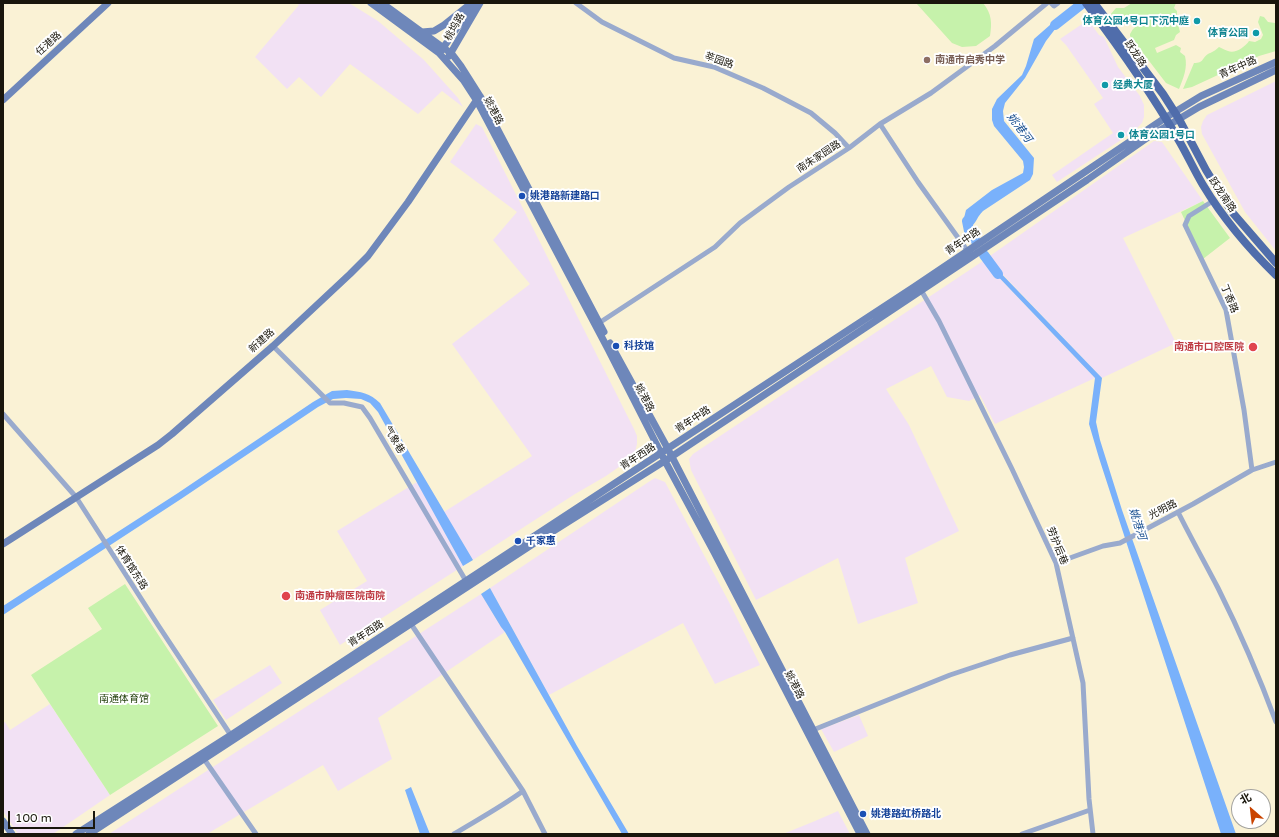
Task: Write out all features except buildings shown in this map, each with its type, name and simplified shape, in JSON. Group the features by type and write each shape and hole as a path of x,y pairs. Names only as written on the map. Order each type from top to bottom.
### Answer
{"main road":[{"name":"任港路","path":"3,100 108,3"},
{"name":"姚港路","path":"371,3 446,60 478,98 661,454 714,552 860,834"},
{"name":"姚港路","path":"382,3 444,47 452,54 461,66 668,449 867,834"},
{"name":"桃坞路","path":"439,54 473,3"},
{"path":"422,32 434,31 473,3"},
{"name":"桃坞路","path":"446,60 452,54 480,3"},
{"name":"跃龙路","path":"1086,3 1095,7 1163,94 1177,115"},
{"name":"跃龙路","path":"1095,7 1167,122"},
{"name":"青年中路","path":"668,449 970,254 1167,122 1201,96 1276,62"},
{"name":"青年中路","path":"1177,115 1199,107 1276,70"},
{"name":"新建路","path":"3,544 158,445 273,346 350,274 368,256 408,202 478,98"},
{"name":"跃龙南路","path":"1177,115 1206,170 1228,207 1244,228 1276,263"},
{"name":"跃龙南路","path":"1167,122 1213,201 1232,227 1276,275"},
{"name":"青年中路","path":"671,457 921,290 970,254"},
{"name":"青年西路","path":"409,621 466,581 668,449"},
{"name":"青年西路","path":"76,834 233,737 409,621 671,457"},
{"name":"青年西路","path":"89,834 204,759 233,737"},
{"path":"3,821 12,834"}],"street":[{"name":"南朱家园路","path":"599,323 715,247 740,223 789,187 849,148 880,124 931,93 994,46 1047,3"},
{"path":"1051,3 1054,6 1058,3"},
{"name":"莘园路","path":"581,4 602,22 674,58 714,67 763,88 811,113 835,133 849,148"},
{"path":"880,124 918,182 970,254"},
{"name":"丁香路","path":"1213,201 1189,216 1185,226 1226,310 1244,410 1252,470"},
{"name":"劳护后巷","path":"921,290 939,321 1002,448 1056,563 1083,683 1090,810 1093,834"},
{"name":"气象巷","path":"273,346 330,403 344,403 362,407 370,418 466,581"},
{"name":"体育馆东路","path":"3,414 76,497 233,737"},
{"name":"光明路","path":"1056,563 1103,546 1120,543 1252,470 1276,462"},
{"path":"1178,512 1196,550 1217,587 1248,652 1276,722"},
{"path":"409,621 523,792 545,834"},
{"path":"812,730 950,675 1010,655 1073,638"},
{"path":"204,759 256,834"},
{"path":"454,834 523,792"},
{"path":"1022,834 1090,810"}],"shaded area":[{"path":"296,3 349,3 378,21 424,60 458,98 463,107 442,91 418,114 350,64 321,97 299,77 287,89 255,57 299,5"},
{"path":"1088,20 1099,35 1104,37 1118,67 1140,96 1144,105 1144,117 1142,123 1133,132 1057,182 1052,175 1113,133 1094,104 1103,98 1066,45 1060,39"},
{"path":"1276,81 1276,251 1245,212 1202,134 1201,127 1207,115"},
{"path":"476,124 482,127 634,429 637,436 637,444 635,452 626,462 473,560 444,512 532,456 452,344 530,284 493,240 517,212 450,162"},
{"path":"1154,141 1162,142 1203,201 1123,238 1176,343 1102,378 987,258"},
{"path":"983,261 1095,378 995,424 980,395 969,401 947,397 931,366 886,389 909,425 959,531 905,558 918,603 858,624 838,558 756,600 691,470 689,459 693,454"},
{"path":"655,478 665,482 729,602 760,665 715,684 683,623 549,695 490,588"},
{"path":"417,482 463,566 340,645 320,610 367,581 337,531"},
{"path":"481,594 505,632 378,718 392,759 338,791 323,765 207,834 109,834"},
{"path":"270,665 282,683 226,720 213,700"},
{"path":"50,704 110,795 53,834 18,834 3,811 3,723 5,722 10,730"},
{"path":"859,715 868,736 834,752 821,729"},
{"path":"838,811 850,834 783,834 815,821"}],"green space":[{"path":"916,3 983,3 991,19 990,36 976,46 962,47 952,43"},
{"name":"体育公园","path":"1132,3 1176,3 1174,8 1177,11 1177,20 1180,32 1176,35 1174,40 1155,48 1157,53 1176,45 1181,48 1180,52 1185,56 1186,65 1185,73 1179,89 1166,83 1130,36 1133,29 1144,20 1141,15 1128,23 1122,24 1110,15 1116,8 1124,8"},
{"name":"体育公园","path":"1260,16 1264,17 1268,22 1275,23 1276,25 1276,51 1259,56 1192,87 1183,89 1194,63 1201,61 1208,54 1219,47 1234,52 1245,46 1249,41 1255,42 1261,39 1263,35 1258,22"},
{"path":"1203,201 1230,238 1203,259 1181,212"},
{"name":"南通体育馆","path":"125,584 218,726 110,795 31,675 102,629 88,608"}],"water":[{"path":"1075,3 1046,41 1025,78 1005,103 1003,111 1004,121 1034,158 1033,174 1030,180 983,211 972,226 972,233 968,237 963,222 966,210 992,190 1023,173 1023,161 994,126 992,120 992,109 997,99 1022,75 1034,39"},
{"path":"991,263 1102,378 1096,422 1100,440 1122,510 1231,820 1231,829 1234,829 1236,834 1221,834 1099,458 1089,424 1095,378 988,266"},
{"path":"332,391 357,391 373,397 380,403 473,560 463,566 378,412 370,403 361,399 333,399 318,407 181,499 3,615 3,606 178,493 313,402"},
{"path":"490,588 577,746 629,834 622,834 505,632 481,594"},
{"path":"411,787 430,834 420,834 405,790"}],"waterway":[{"name":"姚港河","path":"1055,25 1083,3"},
{"name":"姚港河","path":"967,221 969,231 975,240"},
{"name":"姚港河","path":"984,255 998,274"}],"place":[{"name":"体育公园4号口下沉中庭","path":"1197,21"},
{"name":"体育公园","path":"1256,33"},
{"name":"南通市启秀中学","path":"927,60"},
{"name":"经典大厦","path":"1105,85"},
{"name":"体育公园1号口","path":"1121,135"},
{"name":"姚港路新建路口","path":"522,196"},
{"name":"科技馆","path":"616,346"},
{"name":"南通市口腔医院","path":"1253,347"},
{"name":"千家惠","path":"518,541"},
{"name":"南通市肿瘤医院南院","path":"286,596"},
{"name":"姚港路虹桥路北","path":"863,814"}]}
